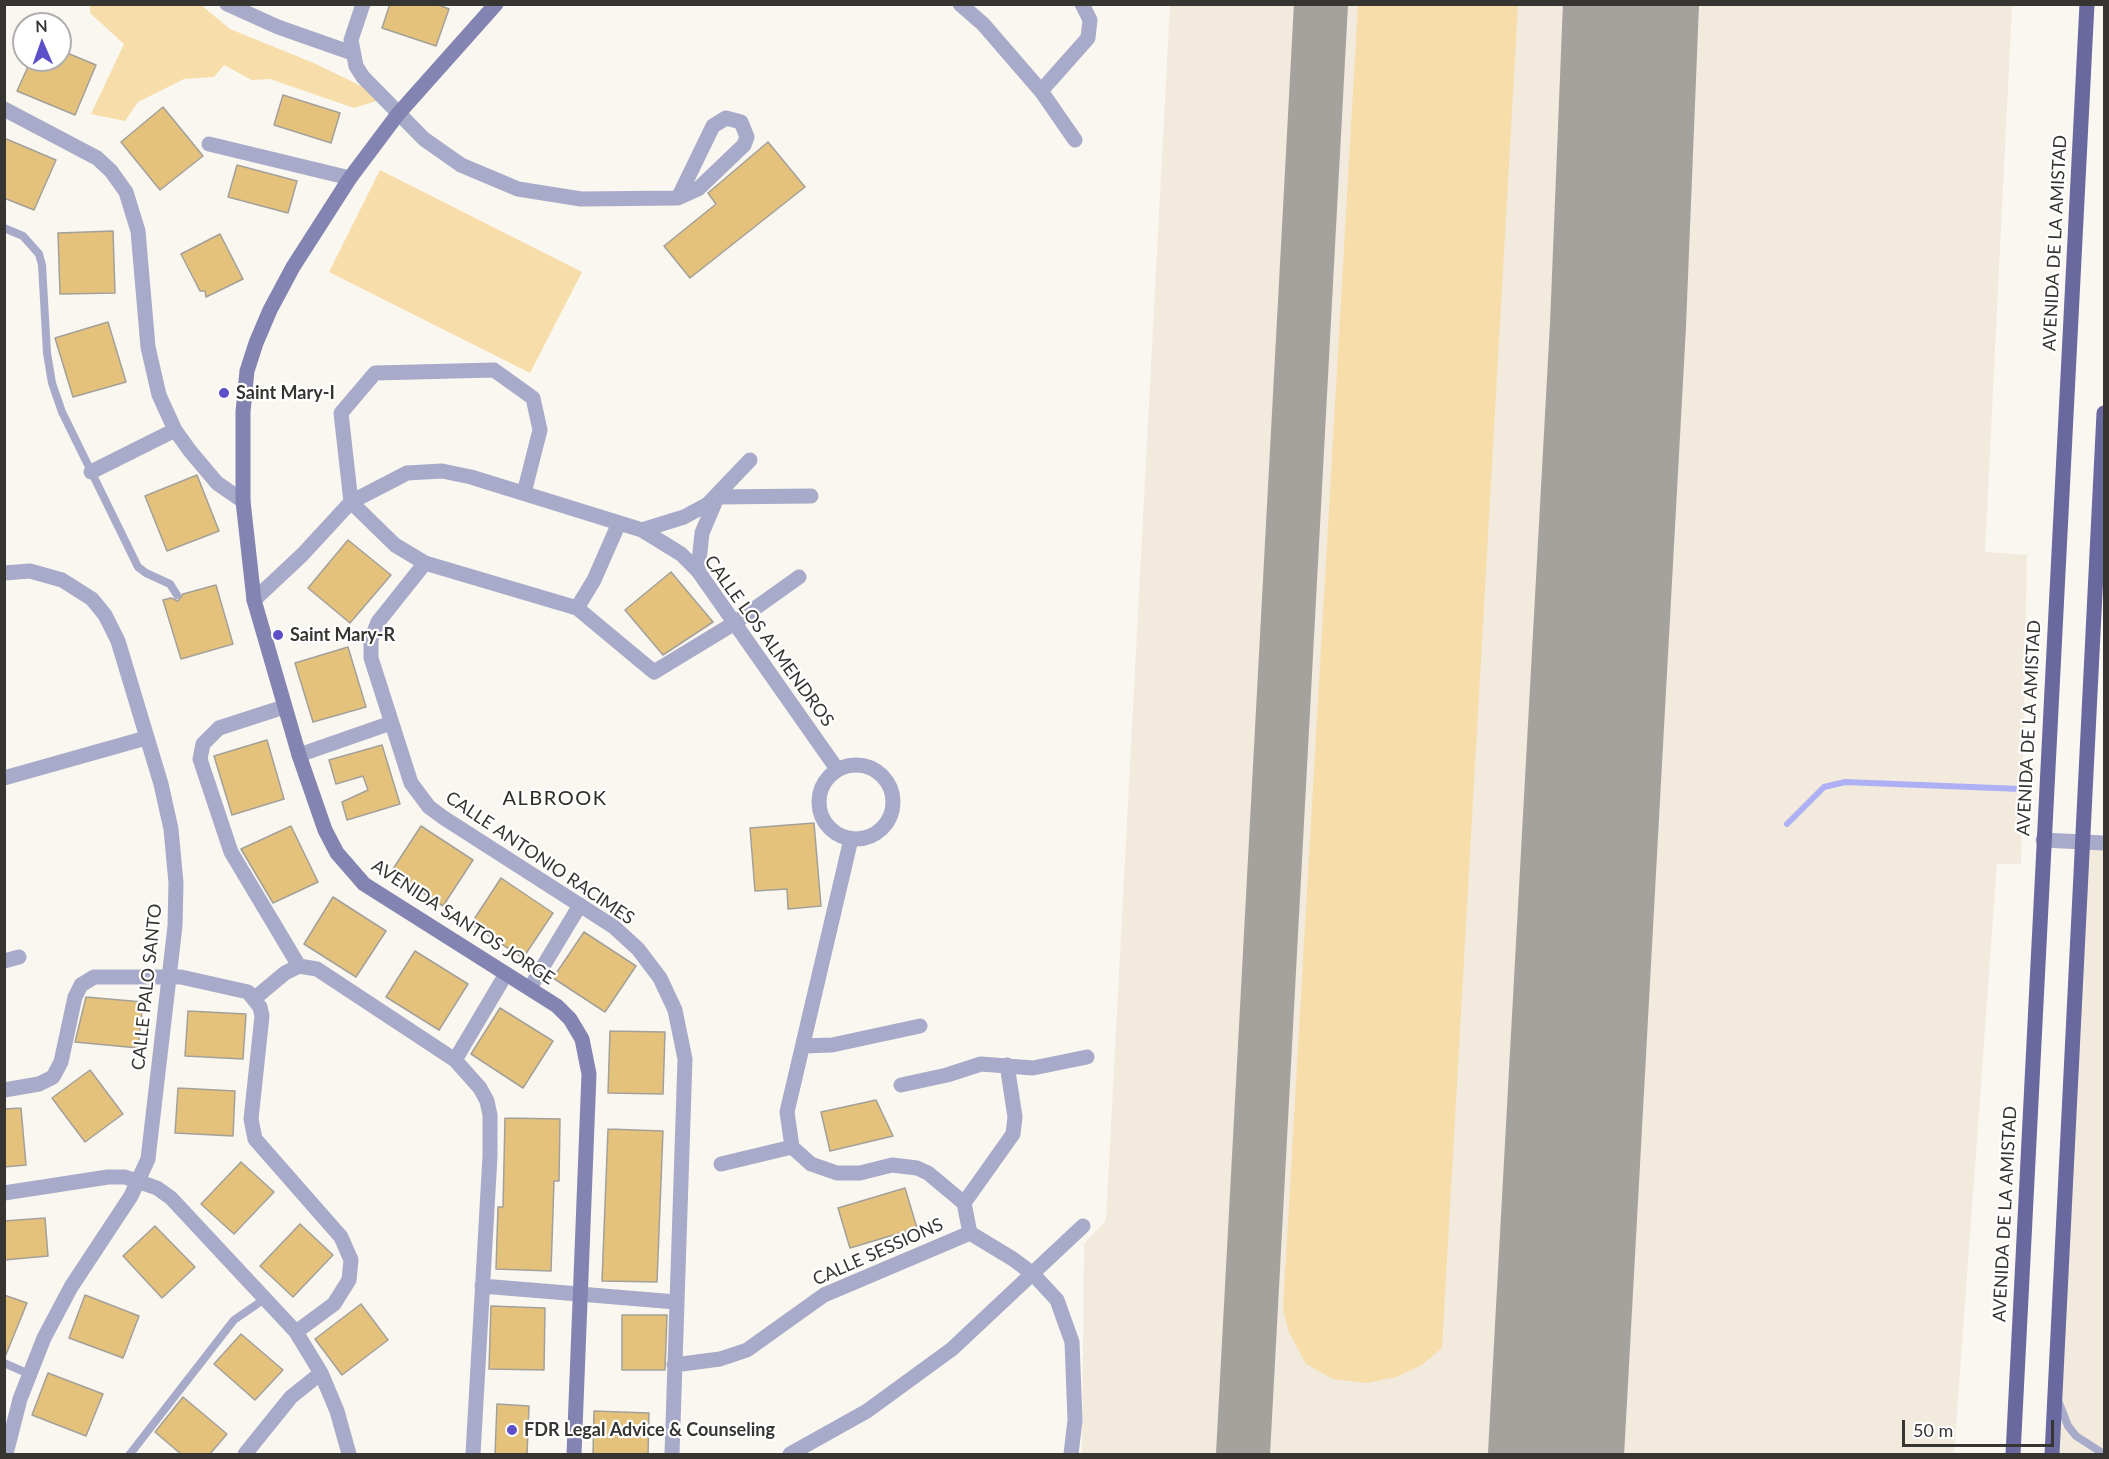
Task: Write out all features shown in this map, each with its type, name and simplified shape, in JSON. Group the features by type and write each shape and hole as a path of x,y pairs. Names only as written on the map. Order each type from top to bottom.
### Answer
{"main road":[{"name":"AVENIDA SANTOS JORGE","path":"496,4 398,114 350,177 293,267 256,343 247,371 243,412 243,501 254,600 299,755 325,830 337,854 352,872 385,898 530,988 570,1019 582,1039 588,1058 574,1455"},
{"name":"AVENIDA DE LA AMISTAD","path":"2013,1455 2087,4"},
{"path":"2052,1455 2104,413"}],"street":[{"path":"363,4 354,26 352,53 363,77 424,140 460,165 518,189 581,199 678,198 698,189 744,145 746,131 741,122 726,118 713,126 678,198"},
{"path":"960,4 983,24 1041,92 1075,140"},
{"path":"1041,92 1088,38 1090,20 1082,4"},
{"path":"233,5 278,27 352,53"},
{"path":"4,109 97,158 111,171 126,192 138,231 150,361 159,395 175,430 217,483 243,501"},
{"path":"209,144 350,177"},
{"path":"524,493 540,430 533,398 494,370 375,373 341,413 351,502 395,546 425,563 577,608 654,672 734,624 799,577"},
{"path":"91,472 175,430"},
{"path":"642,530 684,517 717,497 750,460"},
{"name":"CALLE LOS ALMENDROS","path":"254,600 302,555 351,502 407,473 442,471 471,477 642,530 681,554 698,571 837,769"},
{"path":"717,497 811,496"},
{"path":"698,571 702,533 717,497"},
{"path":"577,608 597,575 620,523"},
{"name":"CALLE ANTONIO RACIMES","path":"425,563 378,622 371,639 371,658 411,783 429,807 614,927 638,949 660,978 675,1010 685,1059 672,1455"},
{"name":"CALLE PALO SANTO","path":"4,573 46,574 77,587 92,599 114,633 166,804 174,856 176,910 148,1159 140,1180 66,1296 29,1374 6,1455"},
{"path":"284,707 213,732 203,744 200,759 231,852 299,966"},
{"path":"299,755 391,723"},
{"path":"4,778 146,738"},
{"path":"862,765 884,776 893,800 892,813 886,824 876,833 864,838 851,838 831,829 819,809 821,787 837,769 862,765"},
{"path":"851,838 787,1112 792,1147 811,1164 837,1173 860,1173 892,1165 916,1168 937,1178 964,1203 970,1233 1033,1274 1057,1300 1072,1342 1075,1420 1071,1455"},
{"path":"2043,840 2104,843"},
{"path":"530,988 580,905"},
{"path":"255,998 285,973 299,966 317,969 455,1060 480,1088 490,1115 490,1156 473,1455"},
{"path":"455,1060 506,974"},
{"path":"4,1090 39,1084 53,1077 61,1062 75,997 81,985 89,980 107,975 169,976 240,988 255,998 262,1016 251,1119 255,1139 262,1150 341,1237 351,1260 349,1280 334,1304 296,1332"},
{"path":"804,1046 832,1045 920,1026"},
{"path":"901,1085 947,1075 981,1064 1033,1068 1087,1057"},
{"path":"964,1203 1013,1134 1015,1117 1008,1065"},
{"path":"721,1164 792,1147"},
{"path":"4,1193 108,1177 140,1180 171,1198 296,1332 321,1373 337,1411 349,1455"},
{"path":"789,1455 867,1411 952,1349 1083,1226"},
{"name":"CALLE SESSIONS","path":"675,1365 720,1359 747,1350 824,1295 970,1233"},
{"path":"482,1286 676,1302"},
{"path":"245,1455 291,1397 321,1373"}],"lane":[{"path":"4,228 23,236 39,254 42,265 47,353 52,383 62,412 138,567 170,584 177,595"},
{"path":"130,1455 234,1320 266,1298"},
{"path":"4,1363 29,1374"},
{"path":"2056,1391 2068,1426 2086,1445 2104,1455"}],"shaded area":[{"path":"90,5 201,5 230,29 316,64 386,98 354,108 270,79 252,80 224,65 214,77 184,79 138,102 125,121 91,114 124,44 90,13"},
{"path":"1170,5 2012,5 1985,552 2027,555 2021,864 1997,864 1954,1454 1082,1454 1084,1244 1106,1220"},
{"path":"1358,5 1518,5 1442,1348 1422,1365 1396,1377 1367,1383 1333,1379 1306,1364 1289,1332 1283,1309"},
{"path":"380,170 582,272 530,373 329,272"},
{"path":"2082,842 2104,843 2104,1454 2052,1454"}],"building":[{"path":"390,4 436,4 449,9 436,46 382,28"},
{"path":"72,55 96,65 75,115 17,91 26,72 72,72"},
{"path":"283,95 340,113 331,143 274,125"},
{"path":"163,107 203,156 160,190 121,142"},
{"path":"4,138 56,160 34,210 4,198"},
{"path":"768,142 805,187 690,278 664,246 716,204 708,193"},
{"path":"237,165 297,181 288,213 228,197"},
{"path":"113,231 115,293 60,294 58,233"},
{"path":"220,234 243,279 206,297 205,291 200,291 181,254"},
{"path":"108,322 126,382 73,397 55,338"},
{"path":"197,475 219,531 167,551 145,496"},
{"path":"348,540 391,575 350,623 308,588"},
{"path":"671,572 713,622 663,655 625,610"},
{"path":"216,585 233,644 181,659 163,600 171,598 178,601 183,594"},
{"path":"348,647 366,707 313,722 295,663"},
{"path":"267,740 284,799 232,815 214,756"},
{"path":"382,745 400,804 347,820 342,802 368,790 363,776 336,784 329,760"},
{"path":"814,823 821,906 788,909 787,889 755,891 750,828"},
{"path":"291,826 318,882 273,903 241,849"},
{"path":"421,826 473,860 443,906 391,872"},
{"path":"501,878 553,913 523,958 471,924"},
{"path":"333,897 386,931 356,977 304,944"},
{"path":"584,932 636,966 605,1012 553,978"},
{"path":"415,951 468,984 439,1030 386,997"},
{"path":"86,997 143,1002 138,1048 75,1042"},
{"path":"500,1008 553,1041 523,1088 471,1054"},
{"path":"188,1011 246,1014 243,1059 185,1056"},
{"path":"610,1031 665,1032 663,1094 608,1093"},
{"path":"90,1070 123,1114 85,1142 52,1098"},
{"path":"178,1088 235,1091 233,1136 175,1133"},
{"path":"876,1100 893,1136 830,1151 821,1112"},
{"path":"21,1108 26,1165 4,1167 4,1109"},
{"path":"505,1118 560,1119 559,1181 554,1181 551,1271 496,1269 498,1207 503,1207"},
{"path":"608,1129 663,1131 657,1282 602,1281"},
{"path":"241,1162 274,1192 234,1234 201,1204"},
{"path":"905,1188 917,1228 850,1248 838,1208"},
{"path":"45,1218 48,1256 4,1260 4,1221"},
{"path":"300,1224 333,1255 293,1297 260,1266"},
{"path":"155,1226 195,1267 162,1298 123,1256"},
{"path":"4,1295 27,1303 5,1357 4,1357"},
{"path":"85,1295 139,1316 123,1358 69,1338"},
{"path":"361,1304 388,1340 342,1375 315,1339"},
{"path":"491,1306 545,1308 544,1370 489,1369"},
{"path":"622,1315 667,1315 665,1370 622,1370"},
{"path":"241,1334 283,1370 255,1400 214,1364"},
{"path":"48,1373 103,1394 86,1436 32,1415"},
{"path":"183,1397 227,1434 209,1455 182,1455 155,1432"},
{"name":"FDR Legal Advice & Counseling","path":"497,1404 529,1406 527,1455 495,1454"},
{"path":"594,1411 649,1413 648,1455 593,1455"}],"waterway":[{"path":"1787,824 1824,787 1845,782 2021,789"}],"taxiway":[{"path":"1243,1454 1321,4"}],"runway":[{"path":"1556,1454 1618,325 1631,4"}],"place":[{"name":"Saint Mary-I","path":"224,393"},
{"name":"Saint Mary-R","path":"278,635"},
{"name":"FDR Legal Advice & Counseling","path":"512,1430"}],"district":[{"name":"ALBROOK","path":"555,799"}]}
